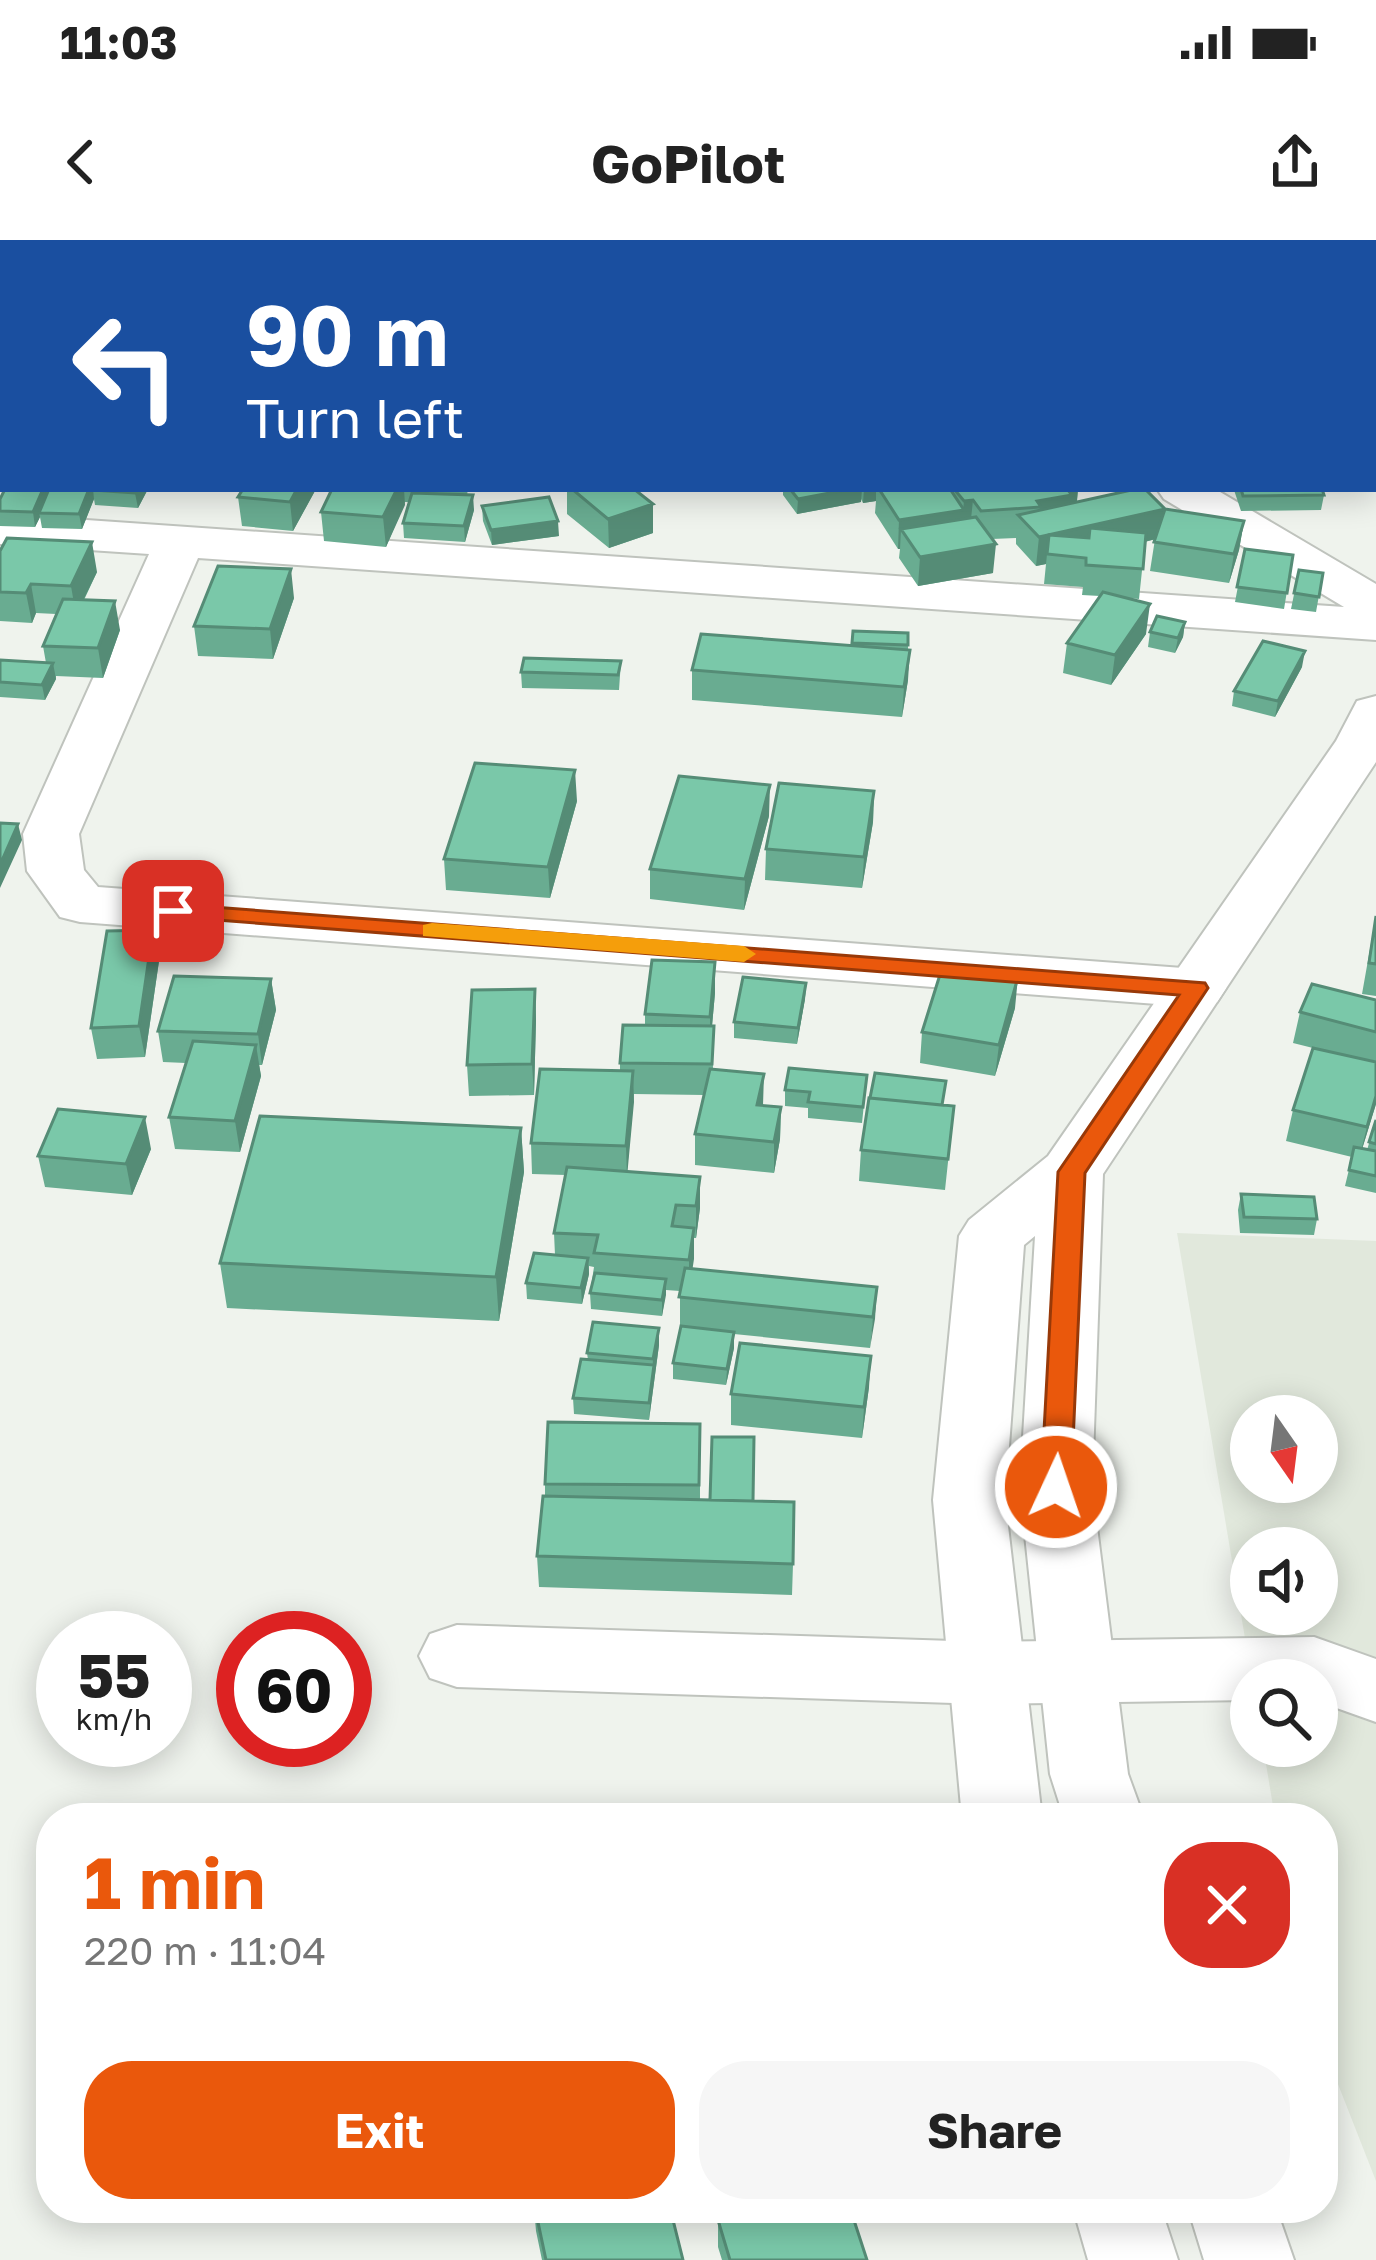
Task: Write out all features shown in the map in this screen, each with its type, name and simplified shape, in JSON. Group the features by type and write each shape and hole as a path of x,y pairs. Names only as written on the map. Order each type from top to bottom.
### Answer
{"street":[{"path":"1186,492 1376,605"},
{"path":"0,529 1376,625"},
{"path":"180,541 51,834 56,871 80,904 1196,988"},
{"path":"998,1803 969,1500 992,1236 1072,1172 1363,741 1376,712"},
{"path":"1072,1172 1056,1487 1089,1774 1099,1803"},
{"path":"457,1655 984,1672 1314,1668 1376,1691"},
{"path":"1122,2223 1133,2260"},
{"path":"1237,2223 1249,2260"}],"shaded area":[{"path":"1177,1233 1376,1241 1376,2181 1338,2084 1338,1803 1272,1803 1266,1767 1338,1767 1338,1659 1248,1659 1244,1635 1338,1635 1338,1527 1230,1527 1230,1549"}],"building":[{"path":"4,492 42,492 33,512 0,511"},
{"path":"48,492 88,492 79,514 39,513"},
{"path":"241,492 295,492 290,502 238,497"},
{"path":"331,492 396,492 383,517 321,512"},
{"path":"576,492 638,492 653,504 608,519"},
{"path":"792,492 835,492 798,499"},
{"path":"881,492 952,492 964,510 899,520"},
{"path":"956,492 1072,495 1037,501 1041,507 981,511 973,500 964,501"},
{"path":"1122,492 1148,492 1165,509 1039,537 1018,515"},
{"path":"1242,492 1324,495 1243,496"},
{"path":"412,493 473,495 464,526 403,523"},
{"path":"549,497 558,521 491,530 482,506"},
{"path":"1165,509 1244,521 1234,554 1154,542"},
{"path":"976,517 996,544 920,557 901,529"},
{"path":"1090,528 1146,533 1143,569 1086,565 1086,558 1047,554 1049,535 1089,538"},
{"path":"7,538 92,542 71,586 31,584 26,593 0,592 0,551"},
{"path":"1245,549 1293,555 1287,593 1237,587"},
{"path":"218,566 291,569 270,629 194,626"},
{"path":"1299,570 1323,573 1319,597 1294,593"},
{"path":"1103,592 1150,604 1115,655 1067,643"},
{"path":"63,599 115,601 98,648 43,646"},
{"path":"1157,616 1185,622 1178,638 1150,632"},
{"path":"853,631 908,633 908,645 852,643"},
{"path":"701,634 910,650 904,687 692,670"},
{"path":"1263,641 1305,651 1278,701 1234,691"},
{"path":"524,658 621,661 618,675 521,672"},
{"path":"0,660 53,663 42,685 0,682"},
{"path":"475,763 575,770 548,867 444,859"},
{"path":"679,776 770,785 745,879 650,869"},
{"path":"779,783 874,791 864,857 766,849"},
{"path":"0,823 18,824 0,865"},
{"path":"1376,916 1376,964 1369,963"},
{"path":"153,930 139,1026 91,1028 107,931"},
{"path":"652,960 715,962 710,1017 645,1014"},
{"path":"943,965 1018,977 999,1045 922,1032"},
{"path":"174,976 271,979 258,1034 158,1031"},
{"path":"743,977 806,983 798,1028 734,1022"},
{"path":"1312,984 1376,1000 1376,1032 1300,1012"},
{"path":"535,989 532,1064 467,1065 472,990"},
{"path":"623,1025 714,1026 712,1064 620,1063"},
{"path":"193,1041 256,1045 235,1121 169,1117"},
{"path":"1313,1048 1376,1062 1376,1096 1367,1127 1293,1110"},
{"path":"789,1068 867,1075 863,1107 808,1102 810,1092 785,1090"},
{"path":"540,1069 633,1071 626,1146 531,1143"},
{"path":"710,1069 764,1074 757,1105 781,1107 774,1142 695,1134"},
{"path":"875,1073 946,1081 942,1105 870,1098"},
{"path":"869,1098 954,1106 948,1159 861,1150"},
{"path":"58,1109 145,1117 126,1164 38,1156"},
{"path":"260,1116 521,1128 496,1277 220,1263"},
{"path":"1354,1147 1376,1151 1376,1176 1349,1170"},
{"path":"567,1167 700,1177 696,1206 676,1205 672,1226 694,1228 689,1260 594,1253 598,1235 554,1233"},
{"path":"1241,1194 1314,1197 1317,1219 1244,1217"},
{"path":"534,1253 588,1258 581,1288 526,1283"},
{"path":"685,1268 877,1287 873,1317 679,1297"},
{"path":"595,1273 666,1279 662,1300 590,1293"},
{"path":"593,1322 659,1328 653,1359 587,1353"},
{"path":"681,1326 734,1332 727,1369 673,1363"},
{"path":"740,1343 871,1356 864,1407 731,1394"},
{"path":"581,1359 654,1365 649,1403 573,1398"},
{"path":"548,1422 700,1424 699,1485 545,1484"},
{"path":"712,1437 754,1437 753,1501 710,1500"},
{"path":"543,1496 794,1502 793,1564 537,1556"},
{"path":"538,2223 674,2223 683,2260 546,2260"},
{"path":"719,2223 855,2223 867,2260 730,2260"}],"slow traffic":[{"path":"432,931 744,954"}],"route":[{"path":"173,911 1196,988 1072,1172 1056,1487"}]}
